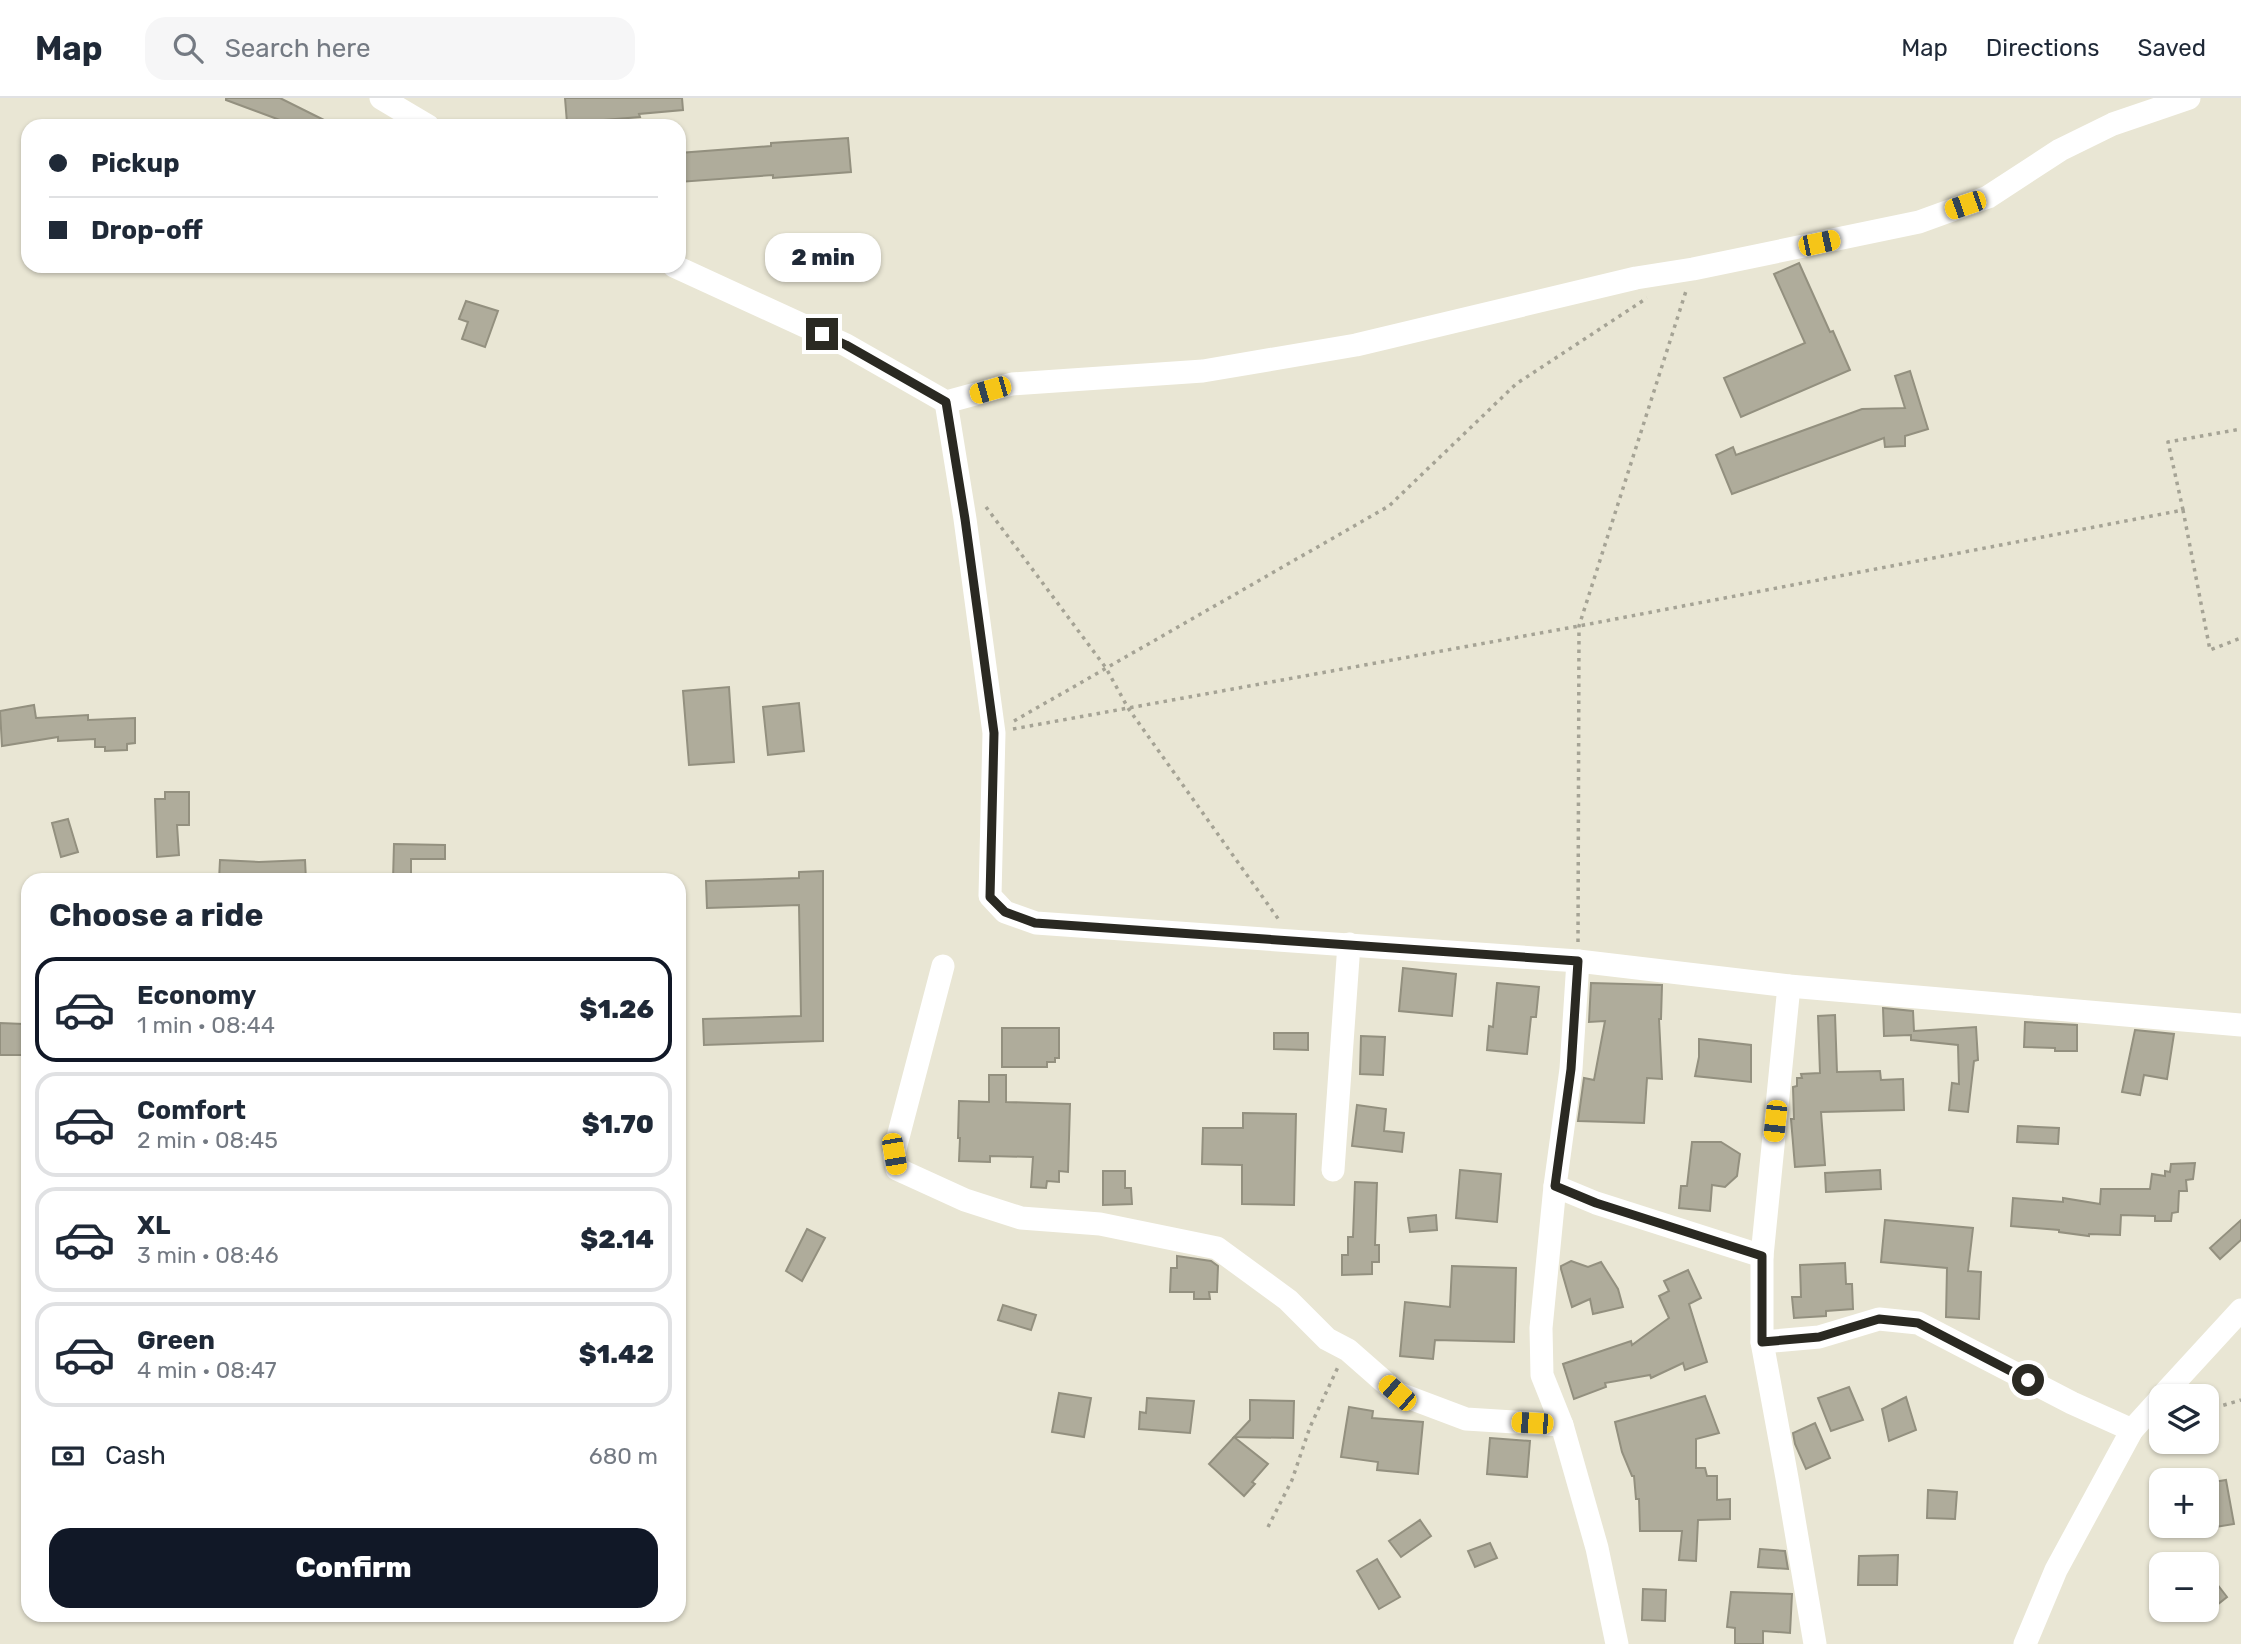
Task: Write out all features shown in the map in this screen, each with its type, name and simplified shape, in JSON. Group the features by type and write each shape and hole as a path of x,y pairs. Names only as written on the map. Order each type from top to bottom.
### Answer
{"street":[{"path":"381,98 416,119"},
{"path":"686,272 846,345 946,402 1012,384 1203,372 1356,345 1636,278 1693,269 1919,222 1988,197 2060,150 2113,124 2189,98"},
{"path":"946,402 994,733 990,897 1005,912 1035,923 1578,961 1789,986 2241,1025"},
{"path":"1333,1170 1349,944"},
{"path":"1578,961 1571,1069 1555,1186 1541,1328 1542,1375 1562,1425 1597,1548 1617,1644"},
{"path":"943,966 894,1154 897,1169 965,1200 1021,1218 1100,1224 1217,1248 1288,1300 1327,1339 1348,1350 1397,1393 1466,1419 1562,1425"},
{"path":"1789,986 1762,1256 1762,1342 1815,1644"},
{"path":"1555,1186 1596,1203 1762,1256"},
{"path":"2174,1384 2241,1310"},
{"path":"1762,1342 1819,1337 1879,1319 1918,1323 2072,1403 2132,1430"},
{"path":"2025,1644 2056,1570 2132,1430 2149,1411"}],"path":[{"path":"1578,961 1579,626 1693,269"},
{"path":"994,733 1389,506 1516,384 1648,298"},
{"path":"2241,429 2168,442 2210,650 2241,638"},
{"path":"982,502 1106,668 1128,708 1293,940"},
{"path":"994,733 1579,626 2183,510"},
{"path":"1268,1527 1292,1480 1310,1427 1330,1381 1348,1350"},
{"path":"2219,1406 2241,1400"}],"building":[{"path":"280,98 322,119 277,119 226,100"},
{"path":"565,98 682,98 683,110 616,119 567,119"},
{"path":"848,138 851,172 686,181 686,152 771,146 771,143"},
{"path":"1799,263 1850,370 1741,417 1724,378 1805,343 1774,274"},
{"path":"466,301 498,311 485,347 462,339 468,322 459,319"},
{"path":"1910,371 1928,429 1905,436 1905,446 1885,447 1884,438 1732,494 1716,455 1733,447 1736,455 1862,409 1905,408 1895,376"},
{"path":"729,687 734,762 689,765 683,691"},
{"path":"799,703 804,751 768,755 763,707"},
{"path":"34,705 36,718 88,715 88,720 135,718 135,743 127,744 127,750 105,751 105,747 95,747 95,739 58,741 58,737 2,746 0,711"},
{"path":"165,792 189,792 189,825 177,825 179,855 157,857 155,799 165,799"},
{"path":"68,819 78,852 61,857 52,823"},
{"path":"394,844 445,845 445,859 411,859 411,873 393,873"},
{"path":"220,860 305,860 306,873 219,873"},
{"path":"823,871 823,1041 704,1045 703,1019 801,1016 799,905 707,908 706,881 799,878 799,872"},
{"path":"1403,968 1456,974 1452,1016 1399,1011"},
{"path":"1497,983 1539,987 1536,1017 1531,1017 1527,1054 1487,1050 1489,1026 1493,1027"},
{"path":"1591,983 1662,985 1659,1019 1662,1079 1647,1078 1644,1123 1578,1121 1584,1078 1594,1080 1605,1021 1589,1022"},
{"path":"1883,1008 1913,1011 1914,1031 1976,1027 1978,1060 1974,1061 1968,1112 1949,1110 1952,1083 1959,1084 1958,1045 1911,1040 1911,1035 1884,1036"},
{"path":"1835,1015 1837,1072 1880,1071 1881,1080 1903,1079 1904,1110 1821,1112 1825,1165 1795,1167 1791,1119 1794,1119 1793,1087 1797,1086 1797,1078 1802,1078 1801,1074 1820,1073 1818,1016"},
{"path":"2025,1022 2077,1025 2077,1051 2024,1047"},
{"path":"0,1023 21,1024 21,1055 0,1055"},
{"path":"1002,1028 1059,1028 1059,1058 1055,1058 1055,1062 1047,1062 1047,1067 1002,1067"},
{"path":"2135,1030 2174,1034 2167,1079 2144,1075 2140,1095 2122,1092"},
{"path":"1274,1033 1308,1033 1308,1050 1274,1049"},
{"path":"1361,1036 1385,1037 1383,1075 1360,1074"},
{"path":"1699,1039 1751,1045 1751,1082 1695,1076"},
{"path":"989,1075 1006,1075 1006,1102 1070,1104 1068,1172 1059,1171 1059,1182 1047,1181 1046,1188 1031,1187 1033,1157 990,1156 990,1162 959,1161 959,1101 989,1102"},
{"path":"1357,1105 1386,1109 1384,1131 1404,1133 1402,1152 1352,1146"},
{"path":"1243,1113 1296,1114 1294,1205 1242,1204 1242,1165 1202,1164 1203,1128 1243,1128"},
{"path":"2018,1126 2059,1128 2058,1144 2017,1142"},
{"path":"1692,1142 1721,1142 1740,1154 1737,1176 1725,1187 1712,1185 1710,1211 1679,1208 1681,1186 1687,1186"},
{"path":"2195,1163 2193,1179 2186,1180 2187,1191 2179,1191 2178,1212 2172,1213 2171,1221 2155,1221 2155,1216 2121,1215 2120,1235 2089,1236 2059,1230 2011,1226 2013,1198 2063,1202 2063,1198 2100,1204 2101,1189 2150,1189 2152,1174 2165,1176 2165,1171 2170,1172 2171,1164"},
{"path":"1460,1170 1501,1174 1497,1222 1456,1218"},
{"path":"1880,1170 1881,1189 1826,1192 1825,1173"},
{"path":"1103,1171 1125,1171 1125,1188 1131,1188 1132,1204 1103,1205"},
{"path":"1355,1182 1377,1183 1375,1245 1379,1245 1379,1262 1372,1262 1372,1274 1342,1275 1342,1255 1348,1255 1348,1237 1353,1237"},
{"path":"1436,1215 1437,1230 1410,1232 1408,1218"},
{"path":"1885,1220 1973,1228 1968,1271 1981,1272 1979,1319 1946,1317 1947,1268 1881,1262"},
{"path":"2241,1220 2241,1240 2220,1259 2210,1248"},
{"path":"807,1229 825,1238 802,1281 786,1271"},
{"path":"1177,1256 1211,1261 1218,1266 1217,1292 1209,1292 1210,1299 1194,1299 1194,1292 1170,1292 1171,1268 1177,1268"},
{"path":"1571,1261 1588,1267 1601,1262 1618,1289 1623,1307 1593,1314 1590,1299 1572,1307 1561,1269 1561,1266"},
{"path":"1845,1263 1846,1284 1852,1284 1853,1309 1826,1311 1826,1316 1794,1318 1792,1297 1801,1297 1800,1265"},
{"path":"1452,1266 1516,1268 1514,1342 1435,1340 1433,1359 1400,1356 1405,1302 1450,1307"},
{"path":"1688,1270 1701,1298 1689,1304 1707,1362 1685,1370 1683,1363 1651,1378 1650,1375 1605,1383 1606,1387 1574,1399 1563,1364 1631,1341 1632,1345 1669,1318 1659,1296 1669,1291 1664,1281"},
{"path":"1003,1305 1036,1315 1031,1330 998,1320"},
{"path":"1849,1387 1863,1420 1831,1431 1818,1398"},
{"path":"1059,1393 1091,1398 1084,1437 1052,1432"},
{"path":"1705,1396 1719,1433 1696,1439 1696,1468 1705,1468 1707,1476 1717,1476 1717,1500 1730,1499 1730,1519 1698,1520 1696,1561 1679,1560 1682,1531 1640,1531 1639,1499 1636,1499 1634,1476 1622,1452 1615,1422"},
{"path":"1906,1397 1916,1430 1889,1441 1882,1409"},
{"path":"1147,1398 1194,1401 1190,1433 1139,1429 1140,1412 1146,1413"},
{"path":"1250,1400 1294,1401 1293,1438 1234,1437 1250,1420"},
{"path":"1349,1407 1373,1411 1372,1418 1423,1422 1418,1474 1377,1470 1378,1462 1341,1457"},
{"path":"1815,1423 1830,1458 1806,1469 1793,1433"},
{"path":"1234,1437 1268,1464 1244,1496 1209,1464"},
{"path":"1490,1438 1530,1441 1527,1477 1487,1474"},
{"path":"2226,1480 2234,1524 2219,1526 2219,1481"},
{"path":"1928,1490 1957,1492 1955,1519 1927,1518"},
{"path":"1420,1520 1431,1536 1401,1557 1389,1541"},
{"path":"1490,1543 1497,1558 1475,1567 1468,1551"},
{"path":"1760,1549 1785,1551 1788,1569 1758,1567"},
{"path":"1898,1555 1897,1585 1858,1585 1859,1556"},
{"path":"1377,1559 1400,1597 1379,1609 1357,1571"},
{"path":"2219,1587 2227,1597 2219,1603"},
{"path":"1643,1589 1666,1590 1665,1621 1642,1620"},
{"path":"1731,1592 1792,1594 1790,1633 1763,1631 1763,1644 1735,1644 1735,1628 1727,1627"}],"route":[{"path":"822,334 946,402 994,733 990,897 1005,912 1035,923 1578,961 1571,1069 1555,1186 1596,1203 1762,1256 1762,1342 1819,1337 1879,1319 1918,1323 2028,1380"}]}
